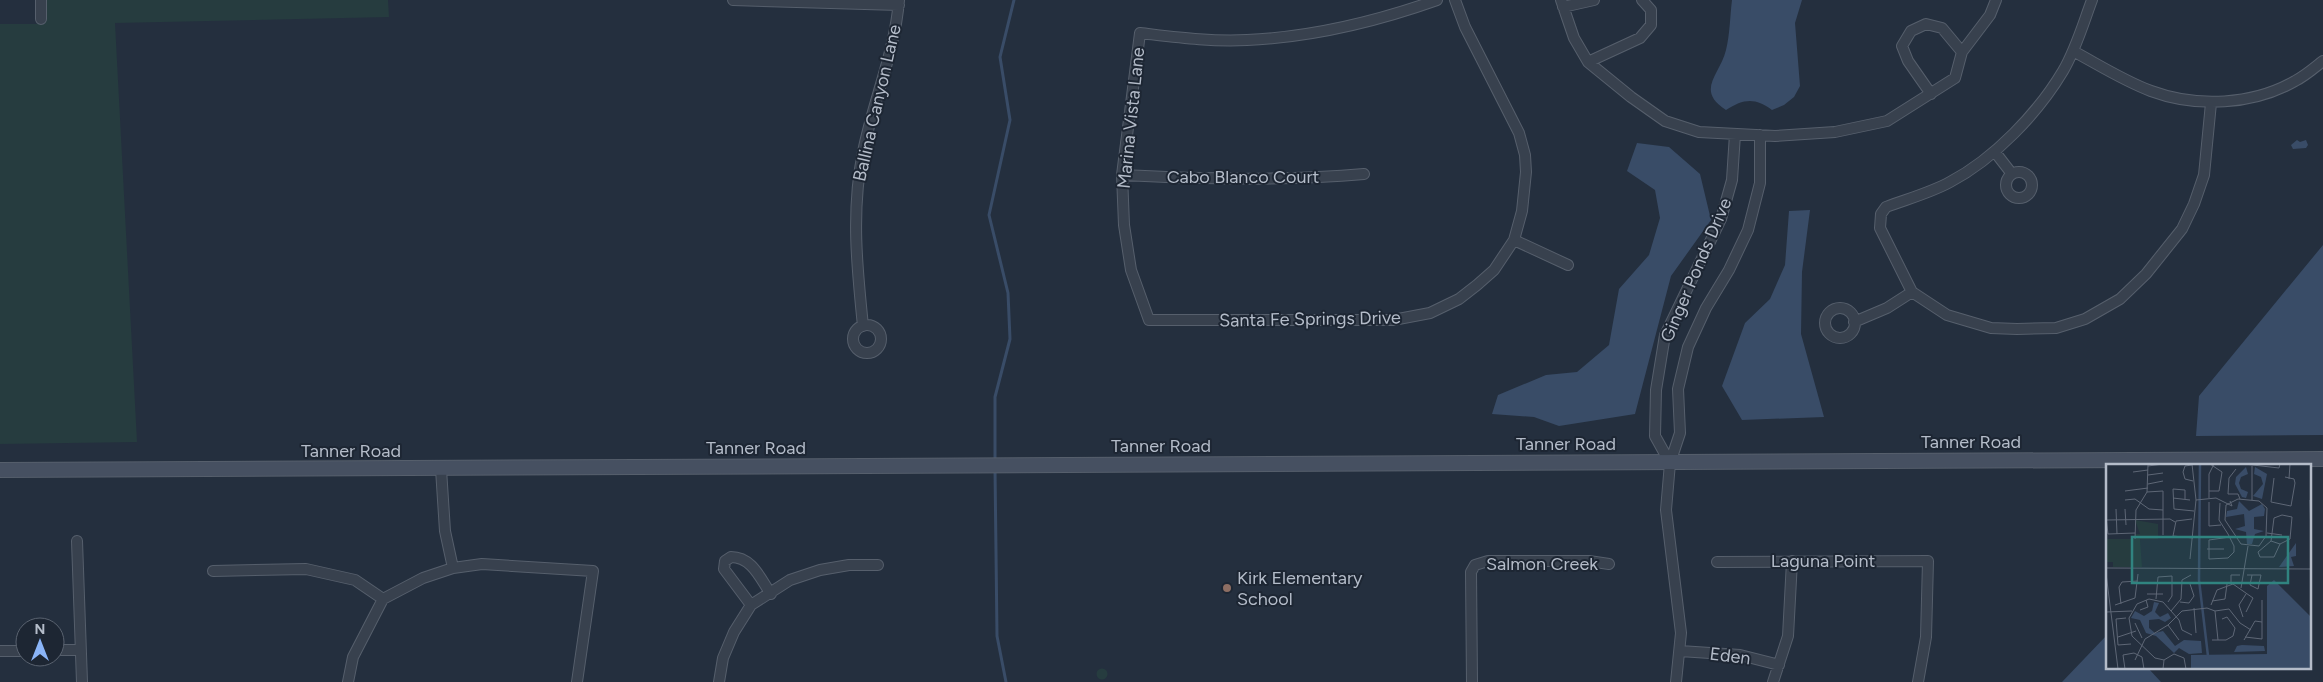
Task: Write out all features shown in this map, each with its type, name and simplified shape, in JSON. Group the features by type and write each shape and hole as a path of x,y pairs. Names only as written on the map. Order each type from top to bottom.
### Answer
{"main road":[{"name":"Tanner Road","path":"0,470 2323,459"}],"street":[{"path":"41,0 41,19"},
{"path":"733,0 899,2"},
{"name":"Marina Vista Lane","path":"1149,320 1131,270 1124,225 1122,175 1140,33 1245,40 1296,37 1341,29 1388,17 1437,0"},
{"name":"Santa Fe Springs Drive","path":"1149,320 1393,320 1430,313 1459,299 1494,270 1514,240 1522,211 1526,172 1525,155 1519,133 1464,27 1455,0"},
{"path":"1594,0 1562,4 1574,38 1588,62 1631,97 1665,121 1699,132 1760,135 1834,132 1887,121 1955,78 1962,52 1990,15 1996,0"},
{"path":"1588,62 1640,38 1651,25 1651,10 1642,0"},
{"path":"2092,0 2063,72 2032,111 1995,152 1949,182 1886,207 1881,214 1880,228 1912,292 1947,315 1959,320 1991,328 2016,329 2056,328 2085,320 2120,299 2146,274 2182,229 2194,204 2204,175 2211,103"},
{"name":"Ballina Canyon Lane","path":"863,326 855,246 858,185 863,152 893,36 899,2"},
{"path":"1930,94 1908,61 1902,46 1910,31 1926,24 1942,28 1962,52"},
{"path":"2073,51 2152,91 2172,97 2211,103 2268,94 2296,81 2323,61"},
{"name":"Ginger Ponds Drive","path":"1670,463 1655,436 1656,390 1665,335 1721,219 1732,180 1735,134"},
{"name":"Ginger Ponds Drive","path":"1676,682 1680,652 1678,600 1666,510 1670,463 1680,433 1678,389 1688,346 1706,308 1729,270 1748,230 1760,183 1760,135"},
{"path":"1995,152 2012,174"},
{"name":"Cabo Blanco Court","path":"1122,175 1219,180 1320,178 1364,174"},
{"path":"1514,240 1568,265"},
{"path":"1854,322 1887,308 1912,292"},
{"path":"441,469 445,532 453,568"},
{"path":"77,541 82,682"},
{"path":"751,604 724,569 725,561 731,557 740,557 752,565 771,594"},
{"name":"Salmon Creek","path":"1472,682 1471,572 1475,565 1488,561 1590,561 1609,564"},
{"path":"1774,682 1788,636 1792,561"},
{"name":"Laguna Point","path":"1717,562 1928,561 1926,637 1918,682"},
{"path":"348,682 352,657 383,599 423,578 453,568 482,564 593,571 577,682"},
{"path":"719,682 723,658 734,632 751,604 771,594 790,580 820,570 849,565 878,565"},
{"path":"213,571 306,569 355,580 383,599"},
{"path":"0,651 15,650"},
{"path":"65,650 81,650"},
{"name":"Eden","path":"1680,652 1740,655 1779,665"}],"green space":[{"path":"44,0 388,0 389,17 115,23 137,442 0,444 0,24 45,24"},
{"path":"1102,668 1108,674 1102,680 1096,674"}],"water":[{"path":"1732,0 1802,0 1795,23 1800,86 1794,97 1784,105 1772,110 1760,103 1749,101 1726,110 1712,96 1712,82 1726,50"},
{"path":"2297,140 2300,142 2306,140 2308,145 2306,148 2293,149 2291,145"},
{"path":"1637,143 1669,147 1700,174 1711,220 1671,276 1635,414 1559,426 1534,417 1492,414 1498,395 1546,375 1577,372 1609,345 1619,289 1649,255 1660,218 1655,190 1627,171"},
{"path":"1810,210 1802,272 1801,334 1824,417 1742,420 1722,386 1745,323 1770,299 1785,265 1789,211"},
{"path":"2323,245 2323,435 2196,436 2199,396"},
{"path":"2106,636 2106,670 2150,670 2161,682 2062,682"}],"waterway":[{"path":"995,461 995,397 1010,339 1008,293 989,215 1010,120 1000,57 1014,0"},
{"path":"995,469 997,636 1006,682"}],"place":[{"name":"Kirk Elementary School","path":"1227,588"}]}
